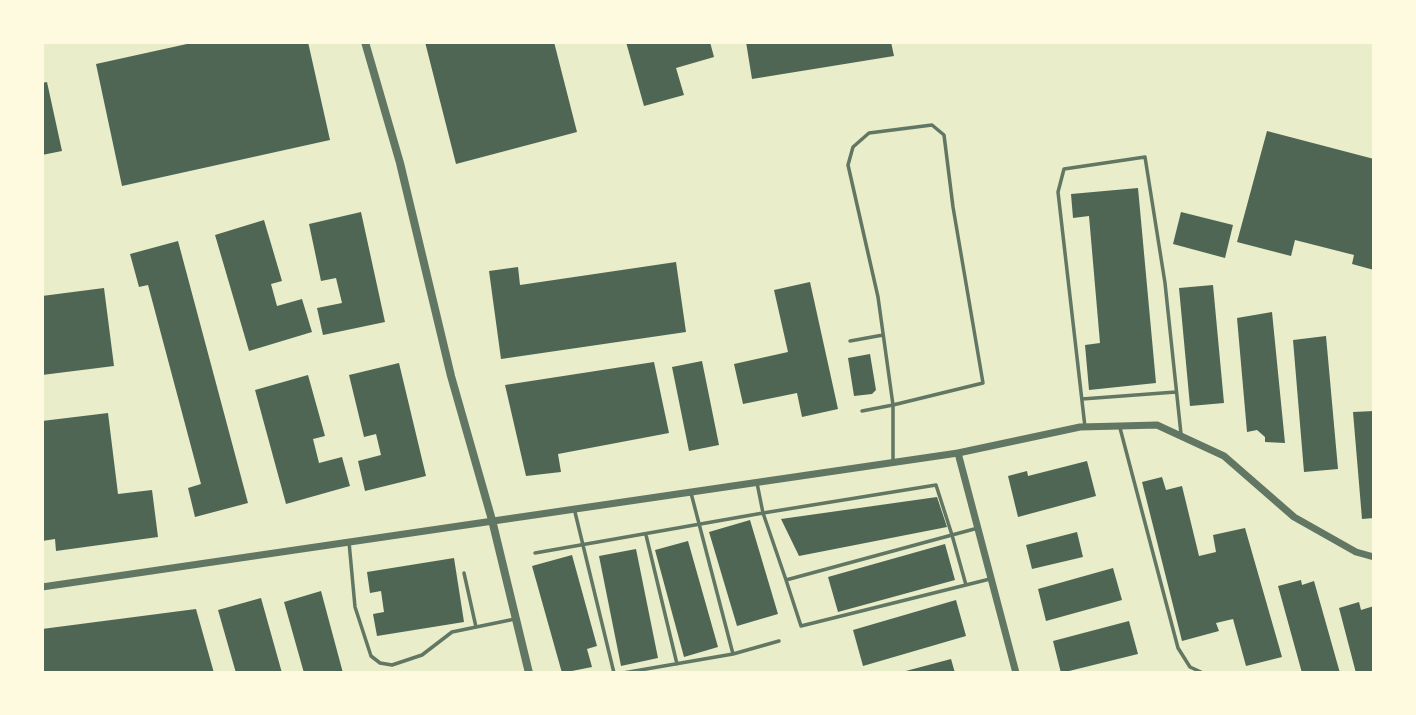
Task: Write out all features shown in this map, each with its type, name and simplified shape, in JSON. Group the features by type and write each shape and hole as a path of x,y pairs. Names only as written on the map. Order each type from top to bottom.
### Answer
{"street":[{"path":"365,42 408,192 457,400 492,520 529,673"},
{"path":"42,587 958,453 1085,427 1157,425 1224,456 1294,517 1356,552 1374,556"},
{"path":"958,453 1016,673"}],"lane":[{"path":"862,411 892,405 984,383 953,207 944,135 932,125 869,133 853,147 848,165 883,335 892,405 893,462"},
{"path":"1085,427 1058,192 1063,169 1145,157 1165,283 1181,436"},
{"path":"850,341 883,335"},
{"path":"1082,399 1176,392"},
{"path":"1120,426 1178,648 1190,667 1203,673"},
{"path":"757,483 763,513 801,626 991,579"},
{"path":"535,553 936,485 966,585"},
{"path":"691,491 733,654"},
{"path":"574,509 614,673"},
{"path":"786,580 978,528"},
{"path":"646,535 677,664"},
{"path":"349,542 355,607 371,656 380,663 392,666 422,655 452,632 516,619"},
{"path":"464,573 476,627"},
{"path":"623,673 733,654 779,640"}],"building":[{"path":"196,42 308,42 330,140 122,186 96,64"},
{"path":"425,42 554,42 577,132 456,164"},
{"path":"626,42 710,42 714,57 676,68 684,95 644,106"},
{"path":"746,42 891,42 894,56 752,79"},
{"path":"47,82 62,151 42,155 42,83"},
{"path":"1267,131 1374,159 1374,270 1352,264 1354,255 1295,240 1291,256 1237,242"},
{"path":"1138,188 1156,383 1089,390 1085,345 1100,343 1089,216 1073,218 1071,194"},
{"path":"361,212 385,322 323,335 317,308 342,303 336,278 321,281 309,224"},
{"path":"1181,212 1233,225 1225,258 1173,244"},
{"path":"264,220 282,281 271,284 277,306 302,299 312,332 249,351 215,235"},
{"path":"178,241 248,503 195,517 188,488 201,484 148,285 139,287 130,254"},
{"path":"676,262 686,332 501,359 489,271 518,267 520,285"},
{"path":"810,282 838,409 802,417 797,393 743,404 734,364 788,352 774,290"},
{"path":"1213,285 1224,403 1190,406 1179,288"},
{"path":"104,288 114,366 42,375 42,296"},
{"path":"1272,312 1285,443 1265,442 1265,437 1257,430 1247,432 1237,318"},
{"path":"1326,336 1338,469 1304,472 1293,340"},
{"path":"870,354 876,390 872,394 854,396 848,358"},
{"path":"702,361 719,445 689,451 672,367"},
{"path":"654,362 669,433 558,454 561,472 526,476 505,385"},
{"path":"399,363 426,476 365,491 358,461 381,455 376,434 364,437 349,375"},
{"path":"308,375 325,436 313,439 319,463 342,457 350,486 286,504 255,390"},
{"path":"1374,411 1374,518 1362,519 1353,412"},
{"path":"108,413 118,494 152,490 158,537 56,551 55,539 42,541 42,421"},
{"path":"1087,461 1096,496 1018,517 1008,476 1027,471 1028,476"},
{"path":"1162,477 1166,490 1182,486 1199,556 1216,552 1213,535 1245,528 1282,657 1246,666 1233,619 1216,623 1219,631 1182,641 1142,482"},
{"path":"937,497 947,527 799,556 781,519"},
{"path":"750,520 778,614 737,626 709,532"},
{"path":"1077,532 1083,557 1032,569 1026,545"},
{"path":"688,541 718,647 684,657 655,550"},
{"path":"945,544 955,580 838,612 828,577"},
{"path":"636,549 658,658 621,666 599,556"},
{"path":"572,555 597,646 587,649 592,667 562,673 532,566"},
{"path":"454,558 464,622 377,636 373,614 384,612 381,591 370,593 367,572"},
{"path":"1113,568 1122,600 1046,621 1038,589"},
{"path":"1301,580 1302,585 1314,581 1340,673 1302,673 1278,586"},
{"path":"321,591 343,673 304,673 284,602"},
{"path":"261,598 282,673 236,673 218,610"},
{"path":"956,600 966,636 863,666 853,630"},
{"path":"1359,602 1361,610 1374,606 1374,673 1356,673 1339,608"},
{"path":"196,609 214,673 42,673 42,629"},
{"path":"1129,621 1138,654 1061,673 1053,641"},
{"path":"951,659 955,673 902,673 902,672"}]}
